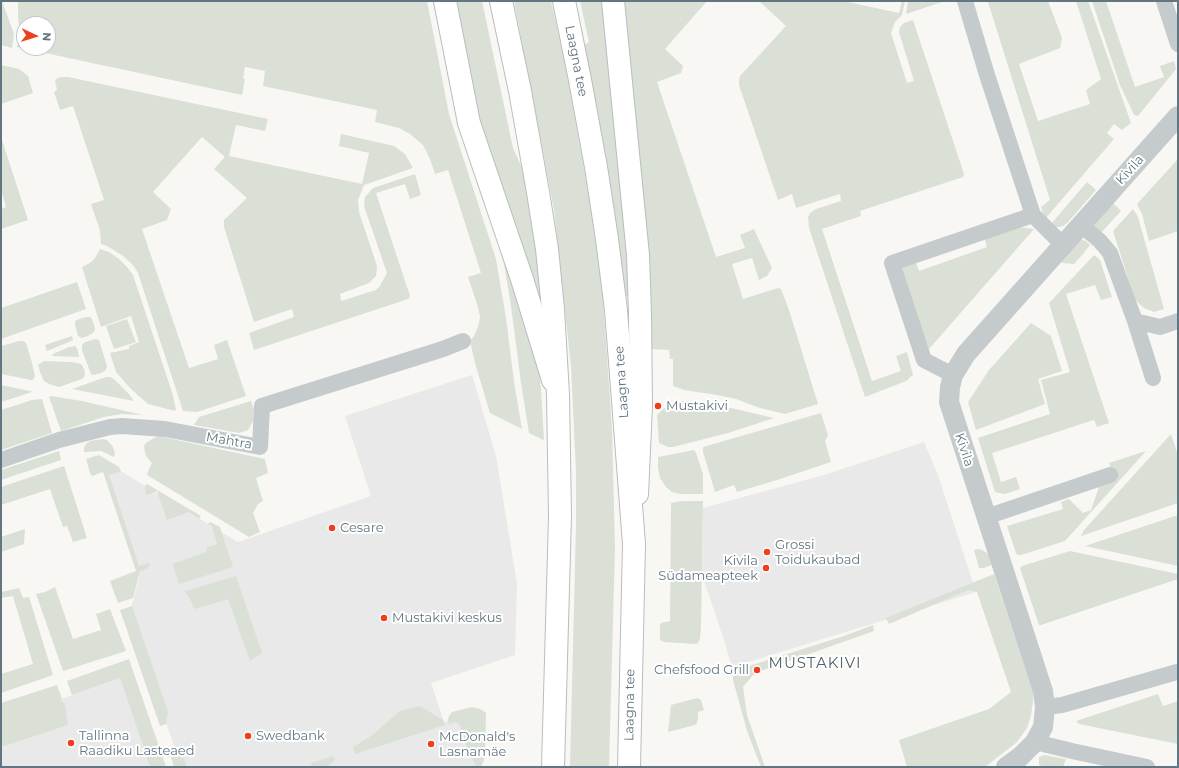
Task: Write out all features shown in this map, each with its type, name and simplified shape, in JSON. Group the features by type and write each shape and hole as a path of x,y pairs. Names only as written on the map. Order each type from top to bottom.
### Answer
{"main road":[{"path":"445,1 469,123 522,279 558,395"},
{"path":"501,1 538,192 547,249 553,310 558,395 560,516 553,767"},
{"name":"Laagna tee","path":"564,1 596,167 616,310 634,544 629,767"},
{"path":"613,1 638,255 641,406 639,477 634,544"}],"street":[{"path":"965,1 1033,216 1063,245"},
{"path":"1164,1 1178,44"},
{"name":"Kivila","path":"1035,742 1043,727 1045,707 1043,691 949,402 950,387 953,375 966,354 1178,116"},
{"path":"953,375 924,360 892,263 1033,216"},
{"path":"1081,225 1110,253 1135,321 1153,378"},
{"path":"1135,321 1160,328 1178,322"},
{"name":"Mahtra","path":"1,460 59,440 110,426 165,430 260,447 262,406 443,349 463,341"},
{"path":"986,517 1110,475"},
{"path":"1045,707 1062,705 1177,672"},
{"path":"1006,767 1035,742 1139,766"}],"shaded area":[{"path":"1,1 14,34 12,48 1,45"},
{"path":"18,1 427,1 449,114 496,259 522,429 490,413 475,363 470,341 478,327 480,317 468,277 481,273 448,170 435,174 423,145 410,134 399,128 375,122 377,110 263,86 265,71 245,67 243,78 245,79 242,95 56,55 56,16 18,16"},
{"path":"433,1 438,1 540,374 544,440 529,433 504,264 454,101"},
{"path":"450,1 482,1 513,148 523,170 536,249 543,313 484,149"},
{"path":"514,1 551,1 564,59 592,212 603,298 612,429 615,547 609,767 570,767 576,525 576,472 571,366 554,210"},
{"path":"580,1 603,1 625,202 630,296 624,296 618,236 583,46 589,42"},
{"path":"621,1 707,1 665,49 683,66 681,73 657,82 716,257 745,248 740,235 754,229 772,268 767,276 759,280 752,258 732,264 743,299 778,288 781,289 818,404 785,414 760,408 736,399 684,390 673,386 673,359 670,359 669,350 650,349"},
{"path":"759,1 843,1 899,13 902,1 905,1 902,15 895,22 891,33 907,83 914,81 899,32 900,27 904,23 913,20 964,174 963,177 860,211 861,216 822,229 872,381 901,371 896,356 907,352 913,375 906,381 865,397 809,228 808,217 810,213 816,209 841,201 840,194 796,208 792,194 778,200 739,85 740,76 786,26"},
{"path":"908,1 945,1 906,14"},
{"path":"1048,1 1062,38 1060,48 1019,64 1038,121 1090,104 1086,90 1101,79 1076,1 1088,1 1131,123 1122,130 1114,124 1107,133 1114,139 1045,219 1041,207 1050,200 988,2"},
{"path":"1092,1 1106,1 1135,87 1164,77 1160,66 1174,61 1176,69 1138,116 1134,115 1120,85"},
{"path":"1,65 19,69 28,76 33,93 1,104"},
{"path":"62,77 268,119 265,131 236,125 229,156 362,184 369,153 339,146 341,134 394,146 405,154 413,168 364,185 358,200 359,212 377,266 376,276 369,283 340,294 341,301 376,290 387,273 364,206 365,197 373,188 415,174 421,195 410,199 405,184 376,193 410,296 408,299 254,350 249,333 294,317 292,309 254,322 224,227 224,220 247,198 214,169 225,157 202,137 153,192 171,209 167,220 142,229 189,368 218,359 214,345 227,340 246,396 197,412 183,411 138,273 133,265 123,256 101,244 100,230 91,204 104,200 73,106 60,110 54,92 57,90 55,80"},
{"path":"1,137 28,220 1,229 1,209 6,207 1,189"},
{"path":"1178,159 1178,231 1149,241 1142,214 1137,204"},
{"path":"1087,182 1096,190 1063,226 1055,227 1051,224"},
{"path":"1113,203 1121,211 1100,234 1095,230 1094,224"},
{"path":"1133,209 1138,217 1164,309 1154,312 1144,308 1135,300 1113,231"},
{"path":"1008,226 1034,229 929,349 899,272 906,264 915,260 919,271 987,247 984,237"},
{"path":"1080,239 1086,241 1090,245 1074,264 1062,263 1062,260"},
{"path":"100,249 109,252 119,259 133,275 172,392 176,409 175,411 148,404 131,389 116,372 110,353 129,349 129,346 139,342 131,316 101,327 82,267 90,263 95,258"},
{"path":"1094,255 1100,260 1112,297 1101,300 1095,285 1066,294 1109,423 1097,427 1094,420 992,453 1001,482 1016,477 1020,489 1005,494 995,492 978,438 1050,414 1041,380 1070,372 1049,303"},
{"path":"77,282 86,309 1,339 1,308"},
{"path":"90,317 92,319 95,328 94,332 81,338 78,336 75,321"},
{"path":"127,319 136,342 114,349 106,326"},
{"path":"1031,323 1051,336 1062,371 1038,379 1045,404 976,430 968,402 989,370"},
{"path":"72,336 73,340 47,351 45,345"},
{"path":"96,339 99,340 107,366 106,370 93,375 91,374 82,350 82,345 85,342"},
{"path":"19,341 26,343 35,376 33,380 1,374 1,346"},
{"path":"75,346 79,357 52,356 53,354 69,347"},
{"path":"44,361 78,363 82,365 84,369 84,377 59,387 49,384 44,381 38,365"},
{"path":"472,375 496,456 517,584 515,655 431,683 444,722 483,710 481,767 181,767 131,618 132,605 139,578 99,458 238,542 371,496 345,416"},
{"path":"106,377 114,379 134,401 72,389"},
{"path":"1,385 30,391 32,392 1,402"},
{"path":"51,396 82,401 143,415 121,414 104,417 61,431 49,397"},
{"path":"42,399 52,433 1,450 1,410 32,400"},
{"path":"251,401 254,410 253,421 248,430 239,433 194,425 199,417"},
{"path":"676,401 701,401 774,418 728,433 668,447 659,443 657,415 664,408"},
{"path":"821,413 828,435 825,441 831,462 737,492 734,485 715,492 703,452 703,447"},
{"path":"1171,434 1178,455 1178,503 1081,536 1084,530"},
{"path":"158,436 265,459 268,473 256,478 263,501 258,504 253,513 260,532 249,537 147,475 152,463 146,456 144,447 145,444"},
{"path":"103,439 107,440 113,447 115,454 114,457 101,451 84,452 86,444 90,441"},
{"path":"924,442 938,475 976,592 732,667 702,575 703,508 824,475"},
{"path":"694,450 703,474 703,494 680,494 672,492 666,487 660,478 658,457"},
{"path":"59,451 61,460 1,480 1,470"},
{"path":"1146,451 1065,541 1021,555 1016,553 1007,526 1063,509 1061,502 1069,499 1083,513 1091,510 1101,481 1113,477 1109,463"},
{"path":"99,455 119,467 121,471 109,475 139,566 150,563 148,568 140,571 133,598 118,603 110,581 136,571 103,472 92,476 90,473 86,459"},
{"path":"64,466 87,538 73,542 67,526 63,527 50,489 1,505 1,487"},
{"path":"147,484 201,516 199,519 189,512 167,520 157,491 146,495 145,486"},
{"path":"681,501 703,501 701,627 700,639 698,643 695,644 664,642 660,640 661,623 670,621 671,503"},
{"path":"1178,515 1178,566 1085,546"},
{"path":"210,522 220,527 233,567 179,584 173,564 206,552 206,548 217,544 212,526 208,524"},
{"path":"25,529 24,544 1,552 1,537"},
{"path":"979,549 987,553 992,565 979,568 974,550"},
{"path":"1070,551 1178,574 1178,579 1039,625 1020,568 1022,566"},
{"path":"994,574 1033,692 1031,716 1027,728 1017,742 985,767 907,767 899,740 989,709 1011,692 977,592 968,590 889,624 886,618"},
{"path":"236,576 262,653 250,661 228,599 195,609 185,591"},
{"path":"55,587 73,639 101,630 96,614 110,609 126,651 63,671 36,594 45,592"},
{"path":"19,588 23,598 29,597 53,675 1,693 1,674 33,664 13,596 1,598 1,592"},
{"path":"132,606 168,712 166,724 160,726 120,610"},
{"path":"873,625 874,631 755,673 743,687 747,715 765,767 761,767 747,731 733,680 733,671 844,636"},
{"path":"129,659 166,767 150,767 120,678 72,695 67,681"},
{"name":"Tallinna Raadiku Lasteaed","path":"120,678 150,767 1,767 1,718"},
{"path":"57,685 62,699 60,699 65,705 68,725 1,747 1,703"},
{"path":"1158,694 1163,706 1178,701 1178,744 1079,724 1076,721"},
{"path":"697,698 701,700 704,710 698,712 697,723 695,725 668,732 671,705"},
{"path":"420,706 443,720 445,725 355,754 353,747 371,736 400,711"},
{"path":"472,707 480,709 486,713 485,757 480,767 477,767 469,754 460,725 456,722 449,724 448,720 452,712"},
{"path":"174,750 184,759 187,767 174,767 169,751"},
{"path":"1044,755 1066,759 1063,767 1046,767 1039,765 1039,757"},
{"path":"333,756 335,760 329,767 312,767 311,763"}],"place":[{"name":"Mustakivi","path":"658,406"},
{"name":"Cesare","path":"332,528"},
{"name":"Grossi Toidukaubad","path":"767,552"},
{"name":"Kivila Südameapteek","path":"766,568"},
{"name":"Mustakivi keskus","path":"384,618"},
{"name":"Chefsfood Grill","path":"757,670"},
{"name":"Swedbank","path":"248,736"},
{"name":"Tallinna Raadiku Lasteaed","path":"71,743"},
{"name":"McDonald's Lasnamäe","path":"431,744"}],"district":[{"name":"MUSTAKIVI","path":"815,664"}]}
